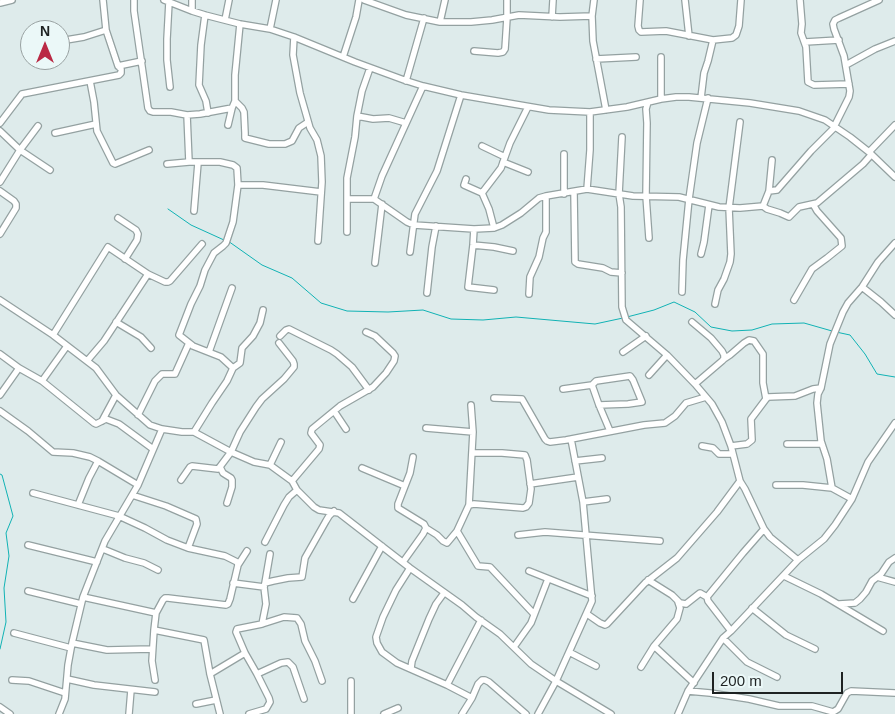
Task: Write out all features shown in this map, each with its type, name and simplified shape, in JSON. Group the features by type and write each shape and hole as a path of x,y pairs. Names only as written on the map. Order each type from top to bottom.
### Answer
{"street":[{"path":"0,3 12,0"},
{"path":"0,123 22,94 119,75 121,73 106,30 102,0"},
{"path":"134,0 146,96 150,111 187,115 232,108"},
{"path":"192,0 192,11"},
{"path":"225,20 228,0"},
{"path":"270,29 276,0"},
{"path":"343,56 356,17 359,0"},
{"path":"364,0 406,15 440,22 471,22 519,15 552,17 592,16"},
{"path":"440,22 445,0"},
{"path":"474,51 498,53 503,52 505,49 507,0"},
{"path":"552,17 553,0"},
{"path":"594,0 592,42 606,110"},
{"path":"640,0 639,30 644,32 671,31 713,40 732,38 736,35 742,0"},
{"path":"685,0 689,36"},
{"path":"800,0 801,33 805,42 808,82 814,85 849,84"},
{"path":"769,191 778,190 811,151 835,127 849,97 846,65 842,48 834,29 833,24 835,20 879,0"},
{"path":"170,87 167,1 206,15 240,24 270,29 370,68 423,86 528,107 590,112 676,97 705,98 799,111 825,120 850,137 895,176"},
{"path":"206,15 201,45 199,85 205,98 208,113"},
{"path":"406,81 424,18"},
{"path":"228,125 232,108 236,101 235,75 240,24"},
{"path":"70,39 106,30"},
{"path":"294,37 294,65 308,122 320,149 322,167 318,240"},
{"path":"682,292 682,260 689,200 705,98 704,73 713,40"},
{"path":"805,42 839,40"},
{"path":"846,65 875,49 895,41"},
{"path":"596,59 636,57"},
{"path":"661,57 662,99"},
{"path":"118,66 142,62"},
{"path":"348,232 347,178 362,91 370,68"},
{"path":"90,81 97,131 111,160 115,164 149,150"},
{"path":"374,199 382,176 423,86"},
{"path":"410,252 415,214 437,170 461,95"},
{"path":"236,101 244,112 244,134 249,139 270,144 285,144 292,141 299,128 308,122"},
{"path":"648,102 646,109 646,196 649,238"},
{"path":"482,193 498,172 528,107"},
{"path":"587,189 590,112"},
{"path":"187,115 189,162"},
{"path":"357,116 373,119 389,118 406,123"},
{"path":"715,304 718,290 730,262 729,208 740,122"},
{"path":"56,132 96,124"},
{"path":"347,199 374,199 414,225 474,229 494,228 502,225 515,218 539,198 587,189 638,197 680,198 729,208 763,206 789,217 799,207 817,203 863,164 895,125"},
{"path":"0,182 38,126"},
{"path":"0,132 20,150 50,170"},
{"path":"622,137 619,194 621,207 622,307 626,320 667,355 712,404 722,422 731,446 740,481 764,529 770,537 798,560"},
{"path":"482,146 528,172"},
{"path":"564,154 564,194"},
{"path":"763,206 769,191 772,160"},
{"path":"167,164 220,162 237,168 238,185 233,222 226,242 214,253 205,270 179,333 180,337 198,349 221,357 233,368"},
{"path":"194,211 198,163"},
{"path":"466,179 464,185 482,193 494,228"},
{"path":"238,185 263,185 321,192"},
{"path":"0,191 16,204 16,208 0,234"},
{"path":"574,192 575,262 603,268 611,272 622,273"},
{"path":"529,294 530,277 540,257 543,238 546,232 546,196"},
{"path":"376,263 382,204"},
{"path":"794,300 812,269 842,246 841,238 813,204"},
{"path":"701,254 709,205"},
{"path":"118,218 136,230 138,234 137,240 125,258"},
{"path":"427,293 436,226"},
{"path":"474,229 474,245 468,287 494,290"},
{"path":"832,488 827,459 822,444 817,403 830,344 848,303 862,287 878,262 895,243"},
{"path":"53,336 108,247 148,274 165,282 170,281 202,244"},
{"path":"474,245 513,251"},
{"path":"87,361 104,341 148,274"},
{"path":"862,287 895,316"},
{"path":"209,352 232,288"},
{"path":"0,300 87,361 100,373 116,395 150,425 162,429 194,432 254,462 270,465 292,481 297,490 314,507 319,510 339,513 500,634 531,664 611,714"},
{"path":"194,432 212,402 227,382 233,368 240,363 242,348 253,336 260,323 263,310"},
{"path":"116,322 141,337 151,348"},
{"path":"692,322 711,338 722,351 724,359"},
{"path":"181,480 190,467 218,470 231,452 240,432 256,407 294,367 293,361 280,340 286,330 337,354 352,368 369,390"},
{"path":"292,481 319,450 320,445 311,433 312,429 334,410 369,390 386,373 395,358 393,353 379,340 366,332"},
{"path":"623,352 646,336"},
{"path":"695,384 749,340 754,341 763,354 763,383 766,398"},
{"path":"138,415 155,381 162,374 176,374 189,343"},
{"path":"42,382 67,346"},
{"path":"0,354 42,382 96,424 104,419 110,420 119,424 153,449"},
{"path":"649,375 667,355"},
{"path":"0,395 19,368"},
{"path":"562,389 592,385 596,381 630,376 642,402 599,405"},
{"path":"592,385 610,431"},
{"path":"731,446 747,444 752,440 751,419 766,398 796,396 821,388"},
{"path":"102,421 116,395"},
{"path":"494,398 522,399 547,441 550,442 665,423 686,404 706,397"},
{"path":"413,457 410,473 398,508 424,524 427,530 437,535 446,543 457,531 469,504 473,432 471,405"},
{"path":"334,410 346,429"},
{"path":"0,411 53,452 79,454 98,461 138,485"},
{"path":"678,714 688,691 723,638 798,560 824,538 834,525 852,499 868,462 895,423"},
{"path":"426,428 473,432"},
{"path":"59,714 65,699 71,645 83,596 105,541 138,485 162,429"},
{"path":"538,714 556,681 592,601 583,502 570,439"},
{"path":"270,465 280,442"},
{"path":"787,444 822,444"},
{"path":"702,446 713,448 719,454 733,454"},
{"path":"469,504 523,508 530,501 530,484 525,455 472,453"},
{"path":"575,461 602,458"},
{"path":"78,505 98,461"},
{"path":"220,467 232,480 227,504"},
{"path":"362,468 405,486"},
{"path":"530,484 578,477"},
{"path":"587,614 600,623 607,624 648,580 677,558 717,512 740,481"},
{"path":"776,486 803,485 832,488 852,499"},
{"path":"265,542 284,505 297,490"},
{"path":"33,493 119,516 167,540 188,548 225,556 237,562 238,566"},
{"path":"132,495 166,506 196,519 197,524 188,548"},
{"path":"583,502 607,499"},
{"path":"233,584 265,585 288,578 302,577 305,558 329,516 334,512"},
{"path":"707,597 764,529"},
{"path":"403,562 427,530"},
{"path":"457,531 478,566 490,567 534,615"},
{"path":"518,535 545,532 660,541"},
{"path":"28,545 97,562"},
{"path":"353,599 382,546"},
{"path":"103,549 144,563 158,570"},
{"path":"155,680 152,649 156,613 163,600 168,598 228,604 238,566 247,550"},
{"path":"262,624 270,554"},
{"path":"839,604 860,600 872,581 895,558"},
{"path":"410,568 383,617 376,637 377,643 385,654 397,663 472,698"},
{"path":"529,571 592,596"},
{"path":"784,576 839,604 883,632"},
{"path":"878,577 895,582"},
{"path":"514,647 531,623 548,579"},
{"path":"641,666 654,646 677,619 679,605 672,596 648,580"},
{"path":"28,591 81,604"},
{"path":"411,668 412,660 436,604 444,593"},
{"path":"679,605 686,604 700,593 707,597 707,600 731,631"},
{"path":"83,596 156,613"},
{"path":"752,608 786,635 815,649"},
{"path":"249,714 266,709 270,702 258,674 245,653 236,630 242,627 262,624 284,617 297,618 301,624 305,641 322,681"},
{"path":"447,685 481,620"},
{"path":"154,630 204,640 220,714"},
{"path":"14,634 106,650 152,649"},
{"path":"723,638 747,662 777,677"},
{"path":"654,646 694,683"},
{"path":"569,652 596,666"},
{"path":"210,674 245,653"},
{"path":"258,674 281,663 288,662 292,667 304,699"},
{"path":"67,679 94,685 155,692"},
{"path":"12,680 29,681 65,693"},
{"path":"462,714 482,680 489,682 526,714"},
{"path":"351,681 351,714"},
{"path":"129,714 131,690"},
{"path":"688,691 749,699 779,706 812,706 833,712 838,709 851,691 895,693"},
{"path":"196,704 216,700"},
{"path":"0,707 10,714"},
{"path":"384,714 398,708"}],"waterway":[{"path":"168,209 191,225 224,240"},
{"path":"228,241 262,265 292,278 321,303 347,311 388,312 423,310 451,319 483,320 516,317 595,324 623,318"},
{"path":"627,317 654,310 674,302 695,312 711,327 732,331 752,330 772,324 804,323 832,331"},
{"path":"836,332 850,335 865,354 877,374 895,377"},
{"path":"0,474 2,475 13,516 6,533 9,556 4,588 6,622 0,649"}]}
